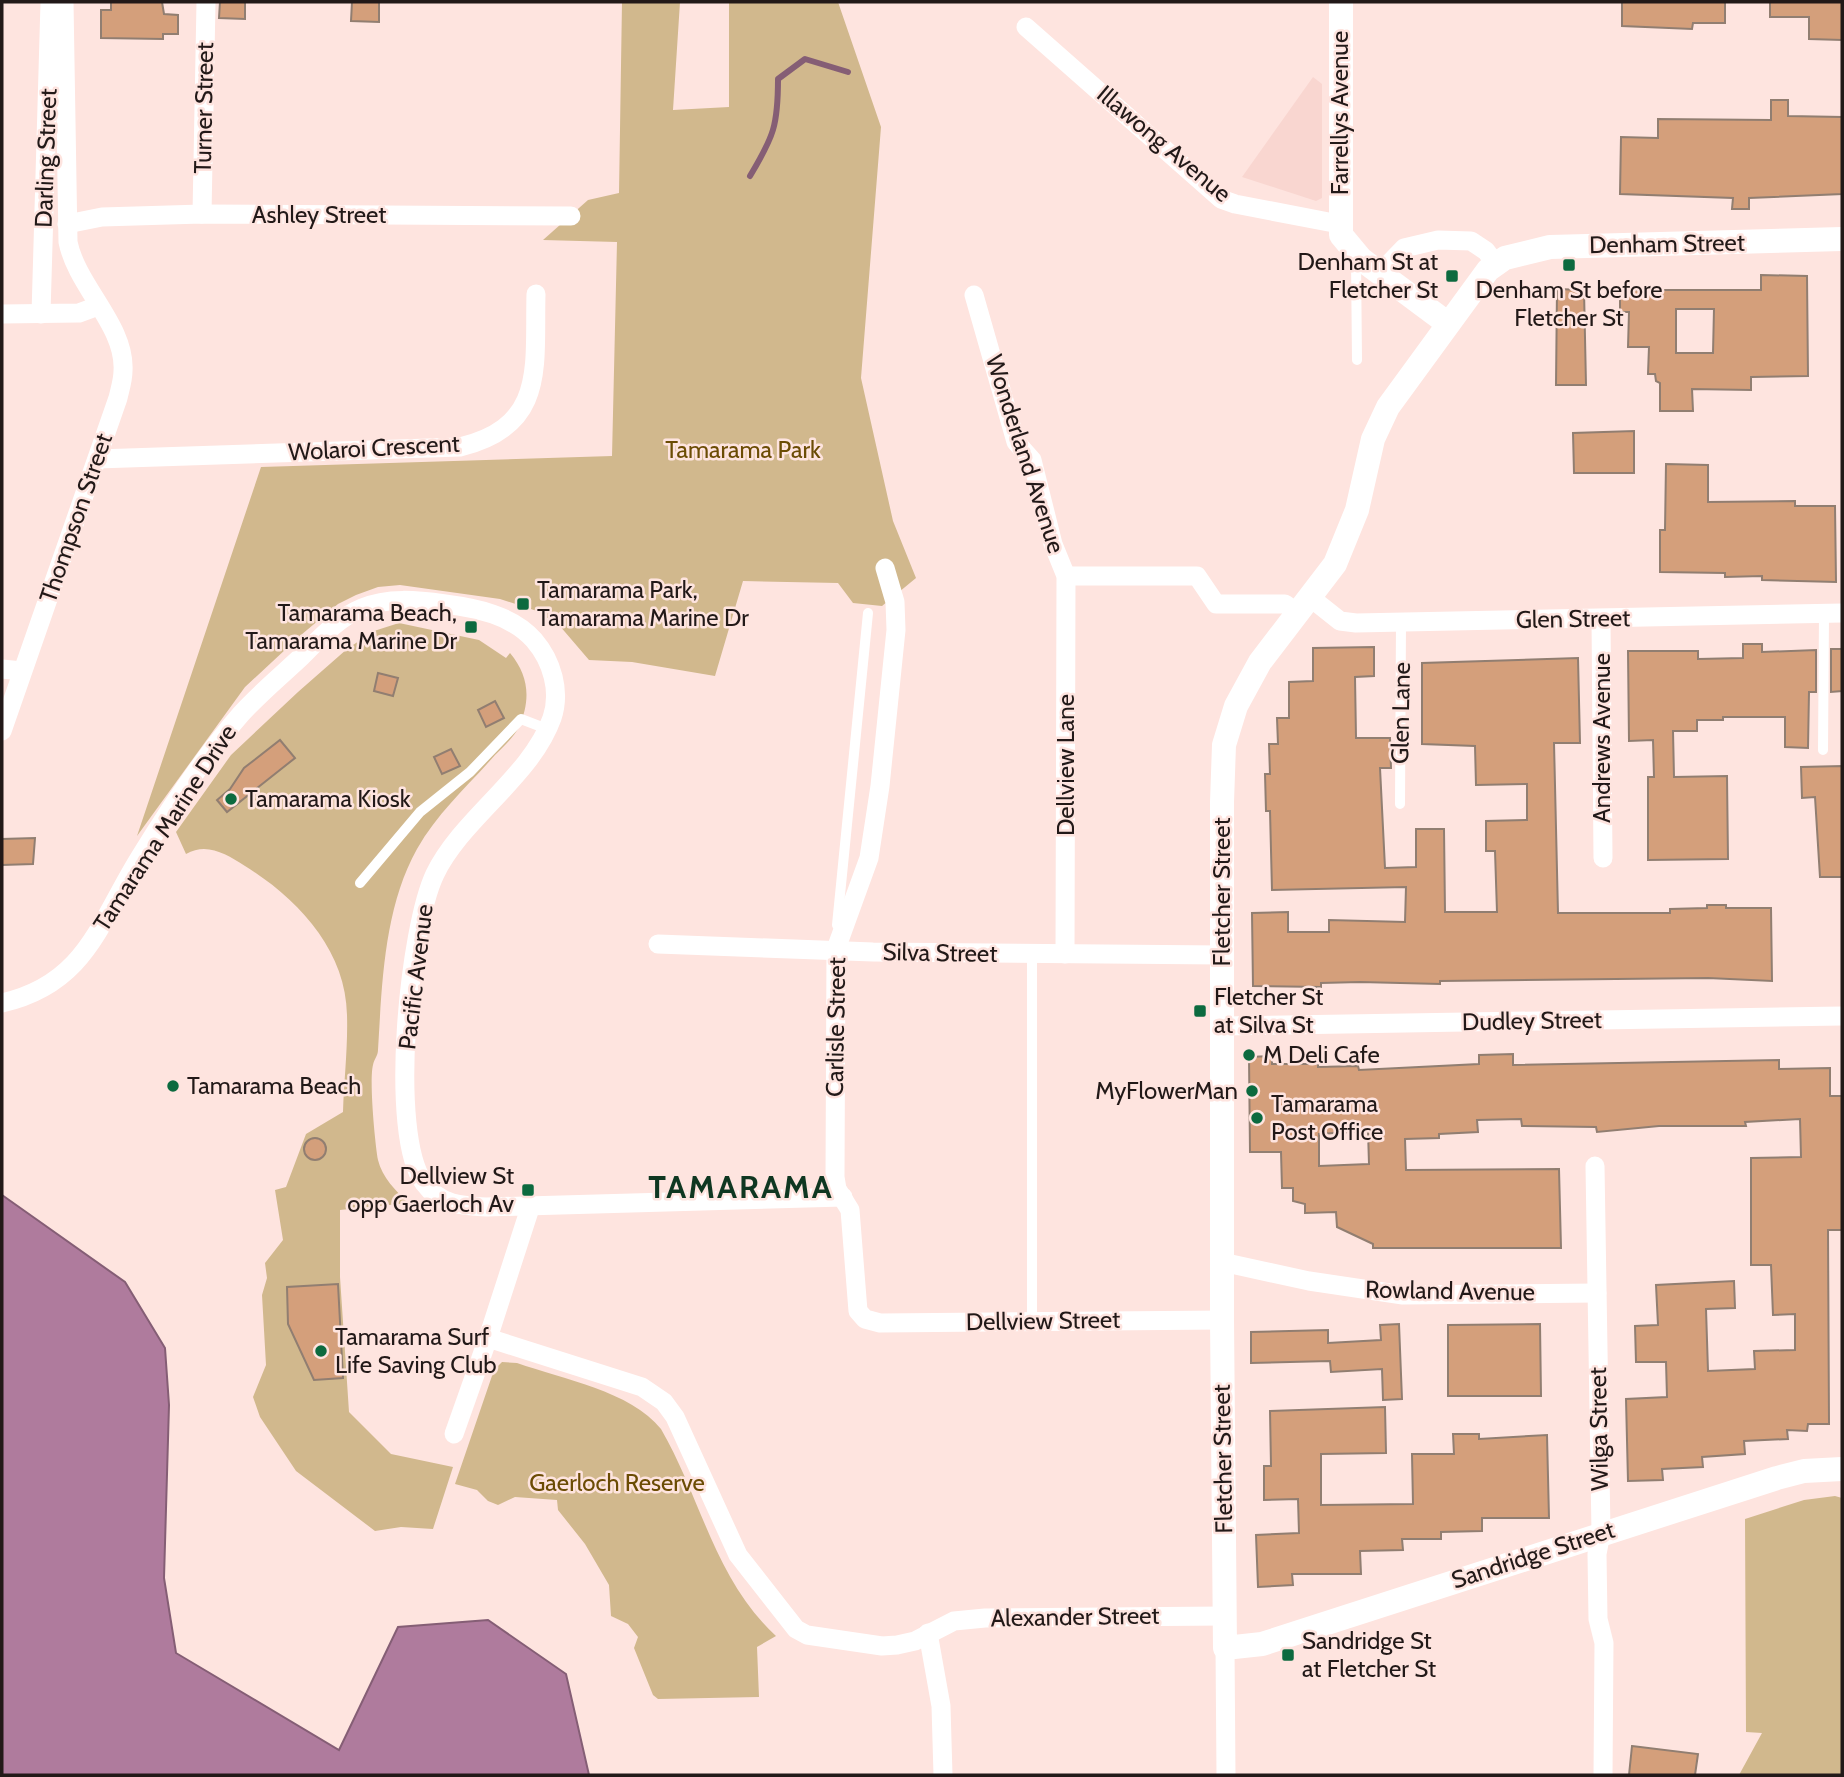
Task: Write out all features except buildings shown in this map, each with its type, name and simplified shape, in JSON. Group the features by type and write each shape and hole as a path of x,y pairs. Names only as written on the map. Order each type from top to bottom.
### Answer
{"street":[{"name":"Darling Street","path":"41,314 50,2"},
{"name":"Darling Street","path":"64,2 67,225 72,263 98,306"},
{"name":"Turner Street","path":"202,214 206,2"},
{"name":"Farrellys Avenue","path":"1339,224 1341,2"},
{"name":"Illawong Avenue","path":"1026,27 1222,199 1247,207 1339,224"},
{"name":"Ashley Street","path":"67,225 102,217 202,214 571,216"},
{"path":"1339,224 1341,235 1356,254 1447,323"},
{"name":"Denham Street","path":"1447,323 1496,264 1521,252 1550,247 1842,239"},
{"path":"1380,273 1404,248 1438,240 1471,241 1486,251 1496,264"},
{"name":"Wolaroi Crescent","path":"97,459 460,447 486,440 508,426 524,407 534,383 536,294"},
{"name":"Wonderland Avenue","path":"974,295 1016,442 1032,460 1053,544 1066,576 1197,576 1216,604 1304,606"},
{"path":"2,314 79,313 98,306"},
{"name":"Thompson Street","path":"2,731 97,459 123,371 117,339 98,306"},
{"name":"Fletcher Street","path":"1226,1775 1222,955 1223,764 1228,728 1236,706 1260,662 1335,564 1350,531 1368,454 1380,422 1447,323"},
{"name":"Carlisle Street","path":"866,1319 858,1311 855,1299 850,1210 835,1177 835,949 869,858 880,786 896,630 895,603 885,568"},
{"name":"Dellview Lane","path":"1065,954 1066,576"},
{"name":"Tamarama Marine Drive","path":"2,1003 43,990 73,966 152,838 239,717 338,622 361,608 397,600 475,609 516,624"},
{"name":"Glen Street","path":"1304,606 1340,621 1401,622 1833,613"},
{"name":"Andrews Avenue","path":"1601,618 1603,858"},
{"name":"Pacific Avenue","path":"516,624 535,642 552,671 555,707 547,729 442,861 428,889 418,931 405,1070 410,1145 415,1166 429,1189 442,1200 459,1206 530,1208"},
{"path":"2,669 22,671"},
{"name":"Silva Street","path":"658,944 1032,954 1222,955"},
{"name":"Dudley Street","path":"1222,1026 1842,1016"},
{"name":"Wilga Street","path":"1595,1166 1601,1533 1597,1554 1598,1619 1605,1643 1602,1775"},
{"path":"454,1434 530,1208 843,1197"},
{"name":"Rowland Avenue","path":"1222,1262 1308,1281 1403,1295 1597,1293"},
{"name":"Dellview Street","path":"866,1319 880,1323 1222,1320"},
{"name":"Alexander Street","path":"488,1338 642,1387 664,1402 675,1417 738,1555 796,1629 807,1635 882,1646 906,1644 954,1621 985,1618 1224,1616"},
{"name":"Sandridge Street","path":"1226,1648 1262,1644 1777,1478 1804,1471 1842,1469"},
{"path":"928,1633 941,1706 943,1775"}],"lane":[{"path":"1356,254 1357,360"},
{"path":"835,949 868,612"},
{"path":"1823,750 1833,613"},
{"name":"Glen Lane","path":"1401,622 1401,804"},
{"path":"360,883 420,812 470,772 521,719 547,729"},
{"path":"1032,954 1032,1321"}],"shaded area":[{"path":"1313,77 1322,84 1322,198 1316,201 1242,177"},
{"path":"2,1195 125,1282 165,1348 169,1405 164,1578 176,1653 339,1750 398,1627 488,1620 566,1674 589,1775 2,1775"}],"green space":[{"name":"Tamarama Park","path":"622,2 680,2 673,110 729,107 729,2 838,2 881,127 861,378 893,521 916,578 882,606 853,603 838,583 743,581 715,676 632,662 589,660 559,625 537,611 500,599 400,585 378,587 338,604 245,687 137,836 261,467 612,456 617,242 543,240 588,200 619,193"},
{"path":"399,623 479,640 506,658 510,653 521,670 526,697 523,717 514,734 444,811 417,849 406,872 391,921 383,973 378,1052 372,1073 373,1112 380,1166 390,1183 408,1203 340,1210 340,1277 349,1412 391,1454 453,1467 433,1529 401,1527 375,1531 296,1471 260,1417 253,1397 266,1365 262,1295 267,1278 265,1263 283,1240 275,1190 286,1187 306,1134 343,1112 347,1027 345,991 338,969 316,928 283,894 265,879 224,854 201,849 186,854 176,832 231,755 298,692 347,649 374,631"},
{"name":"Gaerloch Reserve","path":"502,1362 517,1363 614,1396 648,1416 661,1429 723,1564 755,1614 776,1636 757,1647 759,1697 658,1699 653,1695 634,1648 638,1637 628,1624 611,1616 609,1585 585,1544 558,1510 557,1500 515,1497 498,1505 488,1501 477,1490 455,1484 494,1370"},
{"path":"1835,1496 1842,1498 1842,1775 1739,1775 1762,1733 1746,1732 1745,1519 1804,1500"}],"waterway":[{"path":"750,176 773,130 778,79 805,59 848,72"}],"place":[{"name":"Denham St before Fletcher St","path":"1569,265"},
{"name":"Denham St at Fletcher St","path":"1452,276"},
{"name":"Tamarama Park, Tamarama Marine Dr","path":"523,604"},
{"name":"Tamarama Beach, Tamarama Marine Dr","path":"471,627"},
{"name":"Tamarama Kiosk","path":"231,799"},
{"name":"Fletcher St at Silva St","path":"1200,1011"},
{"name":"M Deli Cafe","path":"1249,1055"},
{"name":"Tamarama Beach","path":"173,1086"},
{"name":"MyFlowerMan","path":"1252,1091"},
{"name":"Tamarama Post Office","path":"1257,1118"},
{"name":"Dellview St opp Gaerloch Av","path":"528,1190"},
{"name":"Tamarama Surf Life Saving Club","path":"321,1351"},
{"name":"Sandridge St at Fletcher St","path":"1288,1655"}],"district":[{"name":"TAMARAMA","path":"741,1187"}]}
